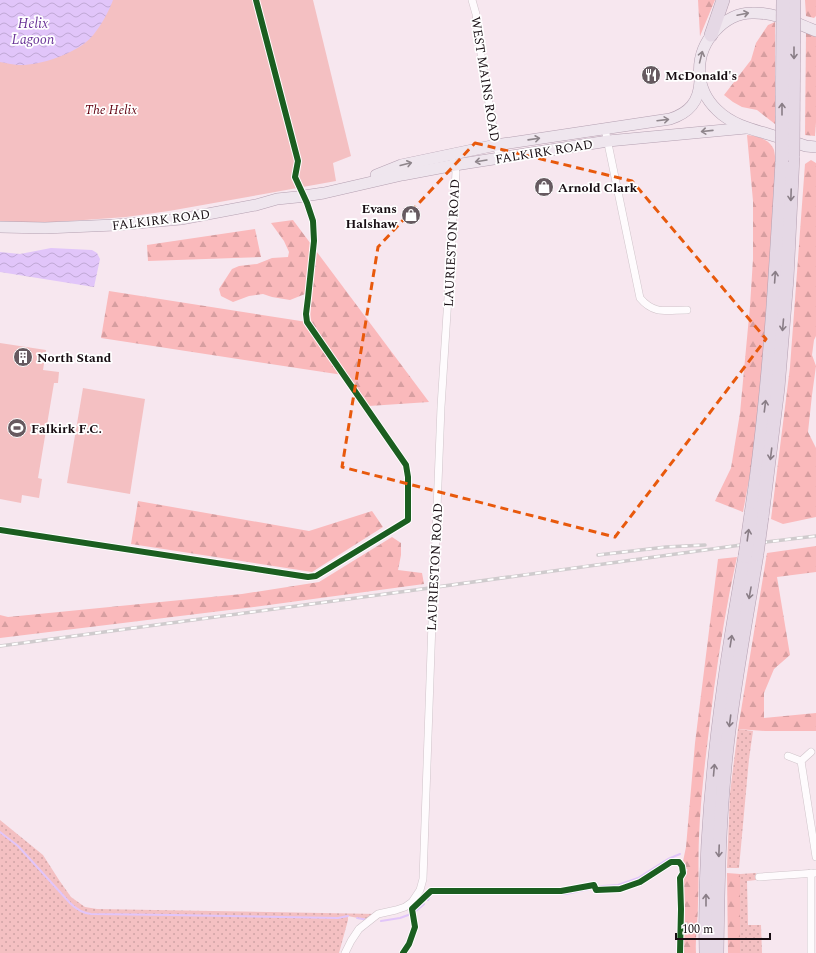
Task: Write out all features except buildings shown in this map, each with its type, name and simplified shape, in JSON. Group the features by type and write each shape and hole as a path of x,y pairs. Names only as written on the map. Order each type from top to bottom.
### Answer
{"highway":[{"path":"711,35 723,0"},
{"path":"757,516 755,488 766,396 782,162 782,0"},
{"path":"717,953 717,898 726,754 751,555 774,430 787,279 793,156 794,0"},
{"path":"706,953 707,872 714,768 724,682 738,594 751,555"}],"main road":[{"path":"816,31 811,26 774,15 752,13 728,19 711,35 703,50 699,70 700,81 706,96 716,110 725,118 746,128 811,147 816,155"},
{"name":"FALKIRK ROAD","path":"344,188 401,165 451,154 496,145 670,119 685,113 694,102 699,89 700,81"},
{"name":"FALKIRK ROAD","path":"0,227 45,228 181,219 256,205 277,199 324,192 402,175 500,158 582,145 746,128"}],"street":[{"name":"WEST MAINS ROAD","path":"472,0 476,14 482,62 496,145 500,158"},
{"path":"605,129 640,298 651,308 659,310 687,310"},
{"name":"LAURIESTON ROAD","path":"345,953 359,929 378,914 405,907 412,902 420,890 424,879 432,616 442,403 456,172 451,154"},
{"path":"801,761 811,752"},
{"path":"788,756 801,761"},
{"path":"801,761 816,857"},
{"path":"759,878 813,873 811,953"}],"highlighted area":[{"path":"475,143 632,181 766,339 615,537 342,467 378,247"}],"green space":[{"name":"The Helix","path":"0,0 313,0 351,156 333,163 336,181 169,211 126,217 0,226"},
{"path":"698,0 715,0 700,36"},
{"path":"805,0 816,0 816,16 814,18 806,16"},
{"path":"775,22 775,124 757,110 742,107 724,95 751,60 756,43 768,25"},
{"path":"806,32 816,37 815,136 805,135"},
{"path":"747,135 759,137 770,143 774,150 777,167 764,367 754,453 743,512 715,501 731,468 740,413 750,306 753,259 753,201"},
{"path":"811,160 816,163 816,336 812,355 816,366 808,432 816,448 816,517 783,524 771,519 790,367 805,164"},
{"path":"293,220 429,402 369,406 310,324 311,295 305,294 290,300 263,294 249,296 233,302 221,296 219,289 232,269 239,266 257,264 272,258 288,257 289,252 284,241 271,223"},
{"path":"255,229 261,257 148,261 147,245"},
{"path":"109,291 307,322 343,375 101,338"},
{"path":"0,343 46,350 43,370 59,372 58,383 54,383 38,478 42,479 39,498 22,495 21,503 0,499"},
{"path":"83,388 145,399 130,494 67,483"},
{"path":"138,501 309,531 372,511 383,527 312,572 131,544"},
{"path":"392,537 401,543 401,555 398,570 422,573 424,584 254,607 0,638 0,615 8,617 242,594 319,582"},
{"path":"816,546 816,572 777,577 790,655 774,669 764,693 764,718 816,713 816,731 765,731 738,729 767,553"},
{"path":"737,557 727,606 714,689 703,782 699,837 696,953 680,953 680,878 683,873 688,870 682,866 686,847 695,743 718,559"},
{"path":"738,729 753,731 739,868 727,868 730,793"},
{"path":"0,820 43,855 71,897 85,907 97,909 378,914 368,920 348,916 339,953 0,953"},
{"path":"727,873 740,874 740,953 728,953"},
{"path":"756,873 756,880 747,881 748,925 761,925 762,953 740,953 740,874"}],"water":[{"name":"Helix Lagoon","path":"0,0 113,0 101,24 85,43 71,52 46,61 29,65 21,65 0,62"},
{"path":"51,248 92,250 97,253 100,259 94,287 0,272 0,252 20,254"}],"waterway":[{"path":"0,832 18,846 72,905 85,913 338,918 348,916"},
{"path":"428,900 431,894 566,894 603,886 618,885 638,878 668,859 680,854"},
{"path":"416,911 424,904"},
{"path":"381,921 400,918 411,914"},
{"path":"357,918 368,920"}],"railway":[{"path":"0,646 816,536"},
{"path":"598,555 666,547 705,545"}],"cycle path":[{"path":"0,530 308,577 316,576 408,520 408,477 406,465 307,322 306,314 314,241 313,221 307,203 295,177 298,161 256,0"},
{"path":"403,953 409,944 415,927 412,909 431,891 561,891 594,885 596,890 620,889 640,882 671,862 679,862 682,866 683,873 680,878 680,953"}],"place":[{"name":"McDonald's","path":"651,75"},
{"name":"Arnold Clark","path":"544,187"},
{"name":"Evans Halshaw","path":"411,215"},
{"name":"North Stand","path":"23,357"},
{"name":"Falkirk F.C.","path":"17,428"}]}
